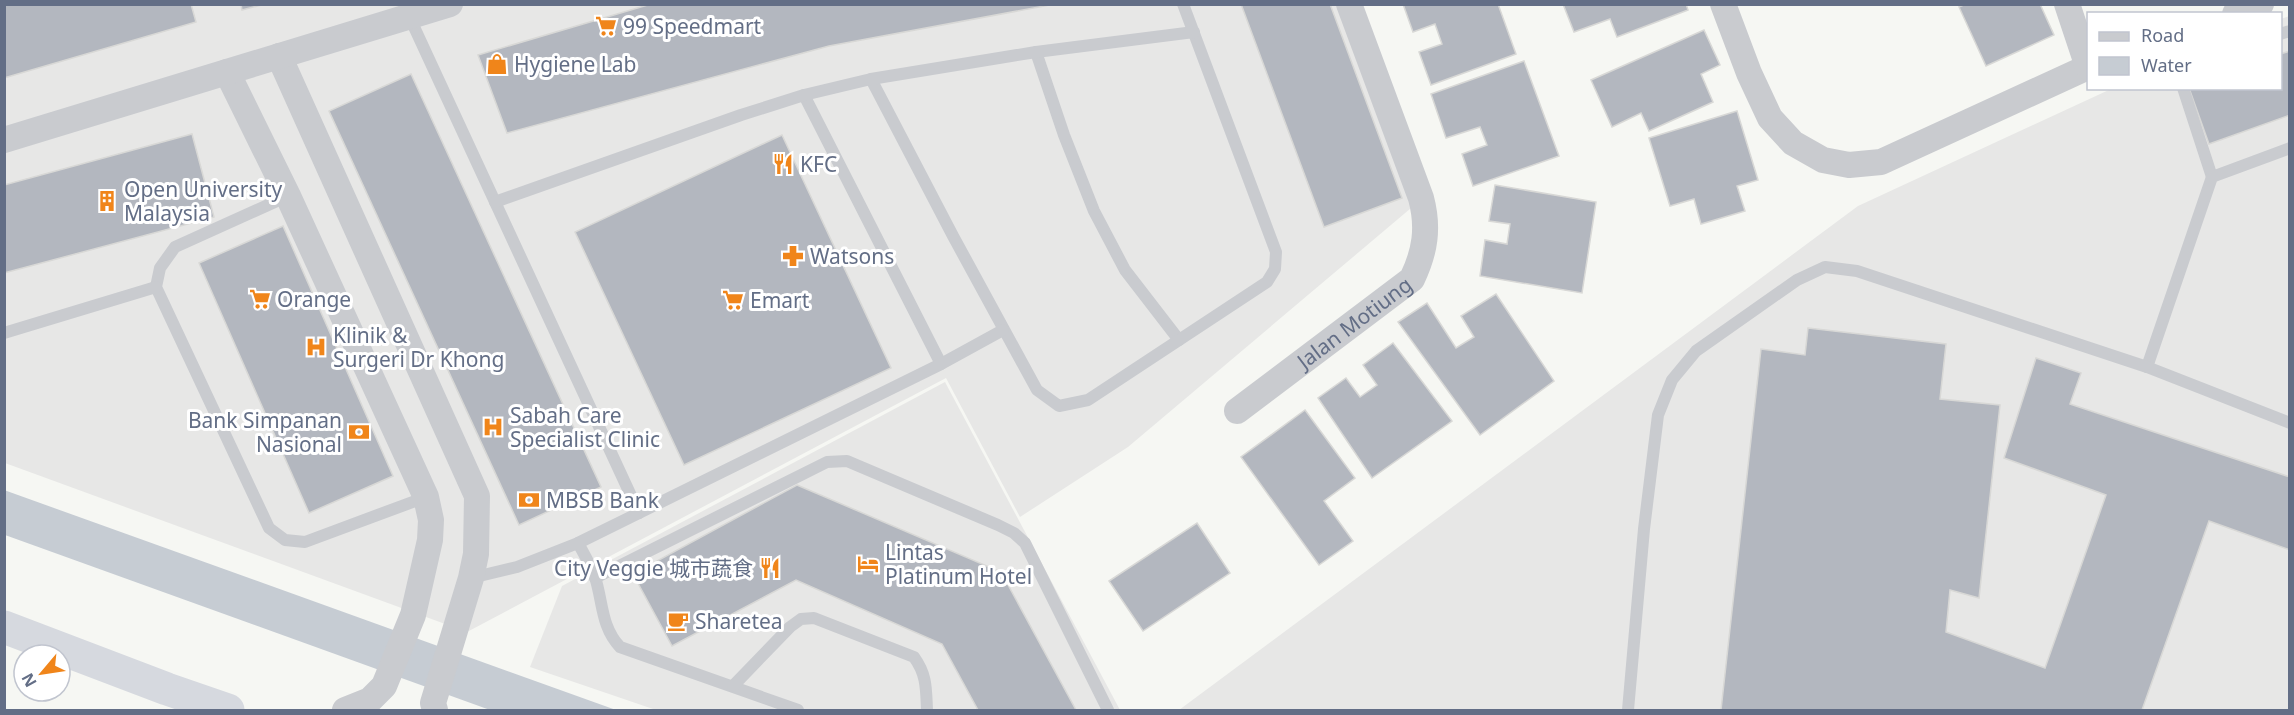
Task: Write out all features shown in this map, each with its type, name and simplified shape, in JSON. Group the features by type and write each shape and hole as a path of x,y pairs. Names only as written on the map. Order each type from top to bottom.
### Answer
{"highway":[{"path":"4,627 228,711"}],"street":[{"path":"4,140 450,4"},
{"name":"Jalan Motiung","path":"1238,411 1412,279 1420,262 1426,229 1423,206 1349,4"},
{"path":"1724,4 1749,73 1770,118 1793,143 1823,160 1849,165 1881,162 2087,67"},
{"path":"2067,4 2087,64"},
{"path":"2240,12 2261,4"},
{"path":"279,56 477,496 476,554 434,707"},
{"path":"227,72 288,196 426,497 431,520 430,540 413,615 384,686 370,700 345,711"}],"lane":[{"path":"871,79 1037,390 1059,406 1088,400 1267,282 1275,269 1276,252 1183,4"},
{"path":"409,16 639,513"},
{"path":"495,202 804,95 871,79 1036,52 1194,32"},
{"path":"1036,52 1064,135 1094,210 1125,270 1152,309 1179,340"},
{"path":"2147,366 2212,177 2184,90"},
{"path":"804,95 941,364"},
{"path":"2212,177 2289,148"},
{"path":"288,196 175,247 160,268 156,287 269,528 285,540 305,542 426,497"},
{"path":"1628,711 1644,529 1658,416 1672,380 1696,351 1797,280 1825,267 1857,271 2147,366 2289,423"},
{"path":"4,333 156,287"},
{"path":"471,578 517,567 578,543 941,364 1003,330"},
{"path":"595,578 827,462 847,461 998,525 1014,533 1025,543 1108,711"},
{"path":"578,543 595,578 606,625 612,639 620,647 798,711"},
{"path":"733,686 790,627 801,619 814,618 914,657 922,668 926,683 927,711"}],"shaded area":[{"path":"4,5 1343,5 1417,203 1128,447 1020,517 946,378 467,632 5,463"},
{"path":"2289,16 2289,710 1179,710 1858,206 2109,90 2282,90 2282,19"},
{"path":"945,382 1120,710 656,710 530,667 562,586"}],"water":[{"path":"4,490 616,710 490,710 5,535"}],"building":[{"path":"4,4 191,4 196,22 4,78"},
{"path":"241,4 265,4 242,10"},
{"path":"651,4 1055,4 829,46 507,133 478,55"},
{"path":"1241,4 1330,4 1402,198 1324,227"},
{"path":"1403,4 1498,4 1516,54 1431,85 1419,52 1442,44 1435,24 1413,32"},
{"path":"1563,4 1686,4 1688,10 1617,37 1610,19 1574,32"},
{"path":"1966,4 2040,4 2054,35 1986,66 1959,7"},
{"path":"1704,30 1720,65 1701,74 1713,102 1649,131 1641,113 1612,127 1591,80"},
{"path":"2290,51 2290,115 2209,144 2190,90 2282,90 2282,53"},
{"path":"1524,61 1559,156 1473,186 1462,154 1487,145 1480,127 1446,138 1431,94"},
{"path":"411,74 601,487 519,525 329,111"},
{"path":"1737,111 1758,180 1737,186 1745,211 1701,224 1694,199 1670,206 1649,138"},
{"name":"Open University Malaysia","path":"192,134 214,217 4,273 4,185"},
{"name":"Emart","path":"782,135 891,368 684,465 575,232"},
{"path":"1495,185 1596,202 1582,293 1480,276 1485,240 1507,244 1510,224 1489,221"},
{"path":"283,226 393,476 309,513 199,263"},
{"path":"1496,294 1554,381 1480,435 1398,322 1427,303 1456,348 1474,337 1461,316"},
{"path":"1808,328 1946,344 1940,399 2000,405 1979,598 1950,590 1946,632 2045,668 2106,495 2004,458 2036,358 2081,373 2070,404 2290,477 2290,550 2209,521 2142,710 1721,710 1761,349 1805,355"},
{"path":"1393,343 1452,421 1372,478 1318,398 1346,378 1360,397 1377,385 1363,365"},
{"path":"1305,410 1355,478 1324,501 1353,541 1319,565 1241,457"},
{"path":"797,485 1001,572 1076,710 978,710 942,644 796,580 672,646 633,574"},
{"path":"1197,523 1230,573 1143,631 1109,581"}],"place":[{"name":"99 Speedmart","path":"606,26"},
{"name":"Hygiene Lab","path":"497,64"},
{"name":"KFC","path":"783,164"},
{"name":"Open University Malaysia","path":"107,201"},
{"name":"Watsons","path":"793,256"},
{"name":"Orange","path":"260,299"},
{"name":"Emart","path":"733,300"},
{"name":"Klinik & Surgeri Dr Khong","path":"316,347"},
{"name":"Sabah Care Specialist Clinic","path":"493,427"},
{"name":"Bank Simpanan Nasional","path":"359,432"},
{"name":"MBSB Bank","path":"529,500"},
{"name":"Lintas Platinum Hotel","path":"868,564"},
{"name":"City Veggie 城市蔬食","path":"770,568"},
{"name":"Sharetea","path":"678,621"}]}
